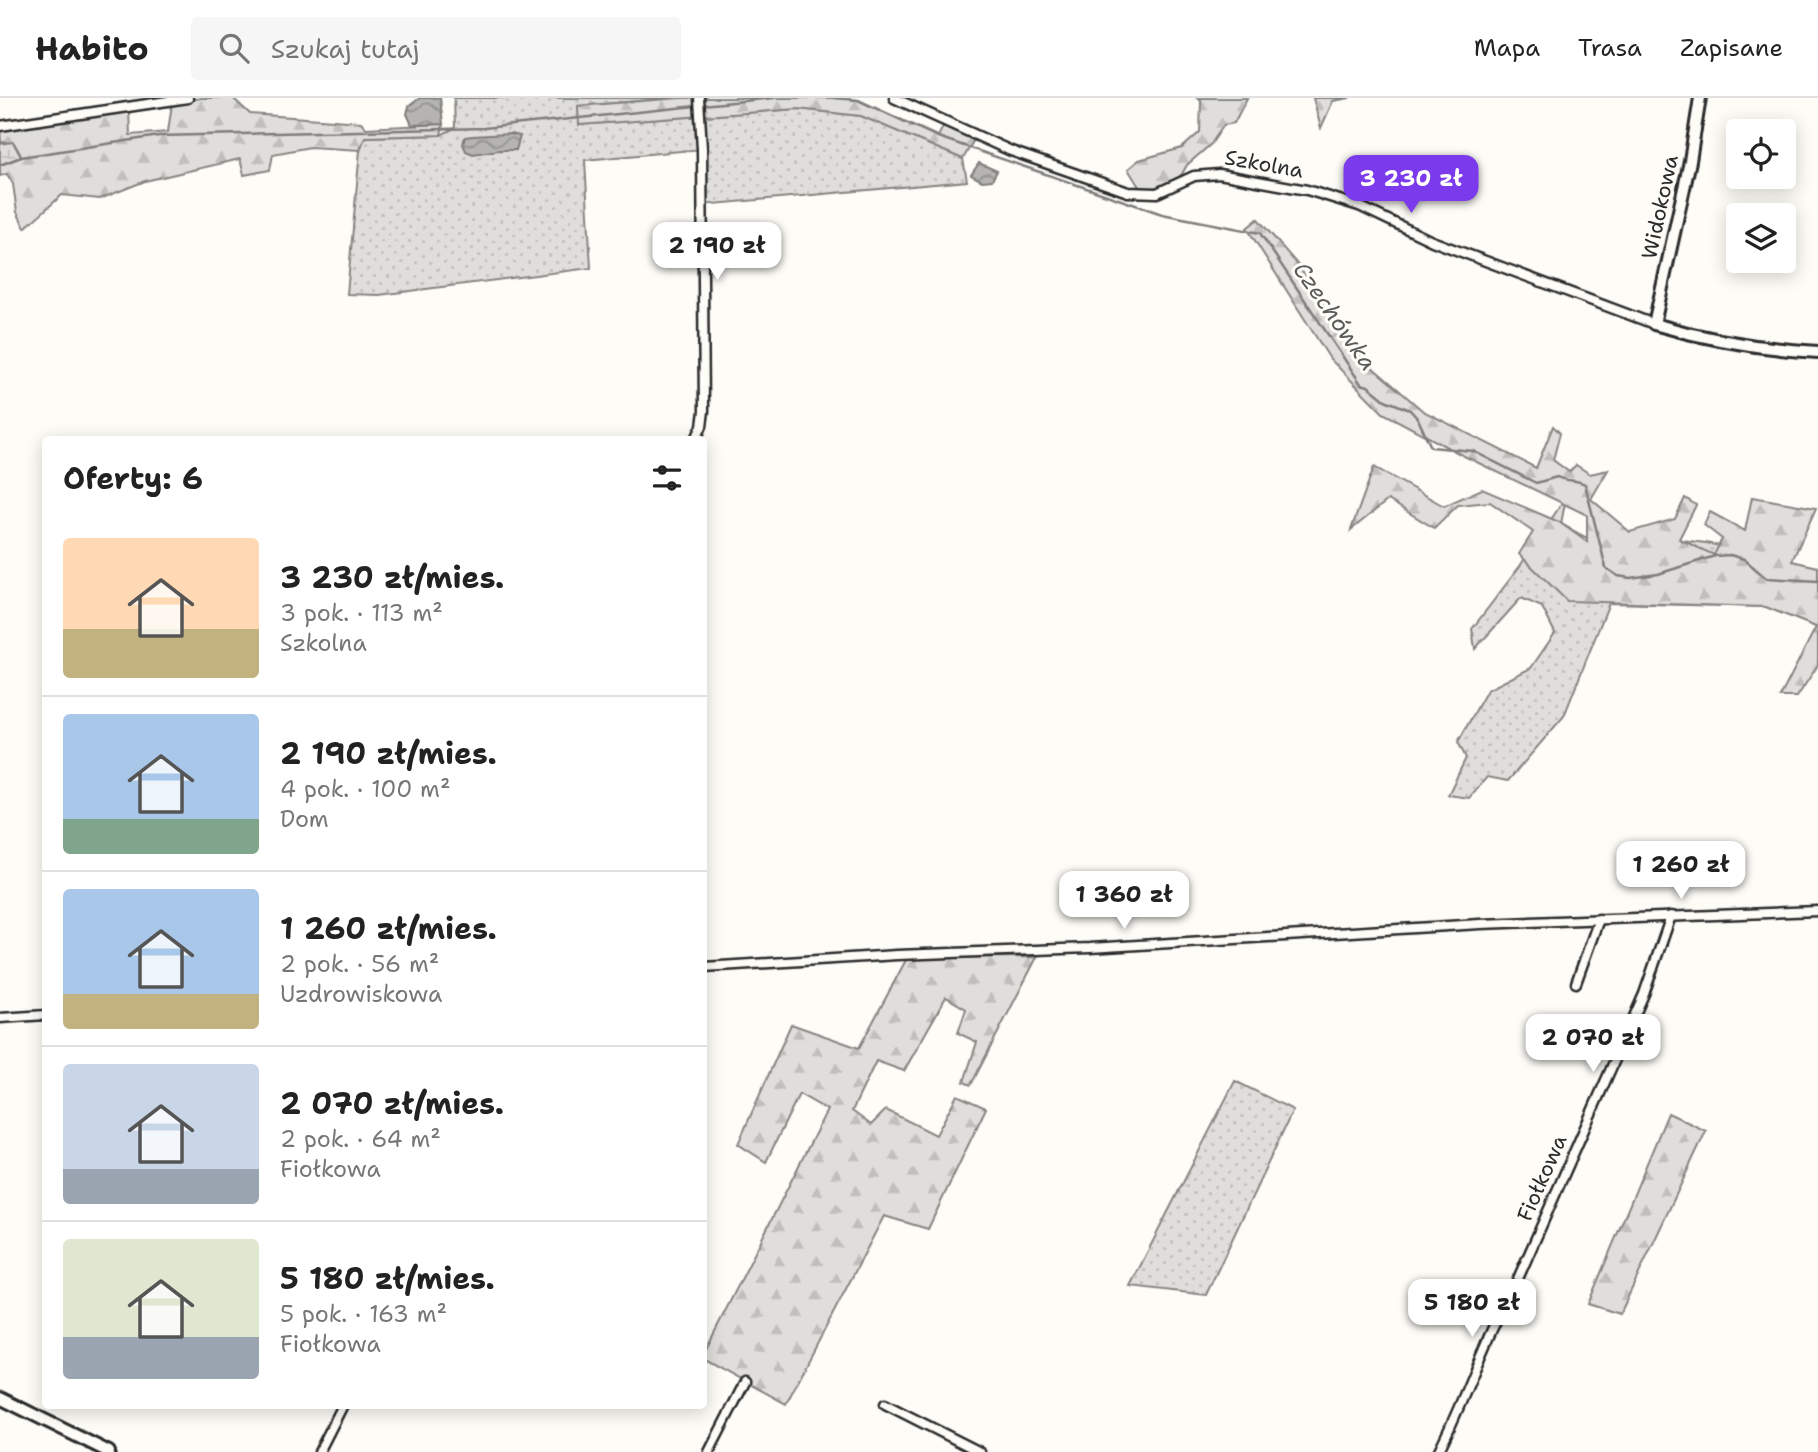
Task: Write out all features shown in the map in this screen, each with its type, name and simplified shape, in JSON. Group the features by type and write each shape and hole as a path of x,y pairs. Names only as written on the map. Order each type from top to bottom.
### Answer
{"street":[{"path":"0,126 188,98"},
{"path":"697,436 704,411 702,149 699,98"},
{"name":"Szkolna","path":"894,98 1011,151 1128,192 1157,193 1194,176 1219,174 1307,190 1359,206 1432,241 1654,324 1740,344 1818,352"},
{"name":"Widokowa","path":"1654,324 1690,160 1700,98"},
{"path":"707,967 897,955 1090,948 1340,931 1818,911"},
{"name":"Fiołkowa","path":"1438,1452 1470,1385 1500,1309 1517,1280 1644,994 1671,916"},
{"path":"1576,983 1599,919"},
{"path":"0,1018 42,1015"},
{"path":"709,1452 745,1382"},
{"path":"0,1398 109,1452"},
{"path":"885,1404 980,1452"},
{"path":"319,1452 340,1409"}],"green space":[{"path":"201,98 233,98 250,114 361,122 366,128 443,124 441,135 365,137 360,150 310,147 273,154 270,170 244,175 240,159 145,181 100,199 62,195 25,228 17,212 13,184 7,174 0,176 0,162 22,157 14,143 1,142 0,129 129,110 130,135 168,132 172,103"},
{"path":"454,98 675,98 578,106 580,125 798,109 861,116 963,159 967,181 702,205 702,149 585,160 591,268 379,295 347,294 360,150 365,137 441,135 455,128"},
{"path":"680,98 858,100 938,137 944,124 975,138 963,159 861,116 798,109 579,125 578,106"},
{"path":"1198,98 1247,98 1234,123 1224,125 1211,144 1187,165 1173,183 1157,189 1141,190 1128,169 1139,160 1182,148 1200,132 1201,100"},
{"path":"1313,98 1350,98 1333,101 1321,128"},
{"path":"13,142 21,157 0,165 0,144"},
{"path":"1258,219 1297,264 1345,336 1372,367 1423,411 1536,468 1553,426 1560,433 1553,460 1569,472 1576,465 1590,474 1608,470 1591,499 1630,532 1675,519 1685,498 1696,505 1679,539 1714,555 1722,539 1704,525 1710,512 1745,531 1752,497 1816,508 1792,561 1818,567 1818,665 1797,697 1780,697 1816,627 1766,607 1567,601 1519,554 1533,532 1490,502 1458,505 1434,528 1388,500 1351,530 1374,467 1444,506 1482,489 1559,522 1587,542 1587,515 1462,455 1383,413 1330,359 1247,228"},
{"path":"1566,497 1561,524 1627,560 1633,534 1706,543 1818,567 1816,627 1766,607 1609,603 1564,716 1508,781 1487,777 1469,798 1448,795 1466,758 1458,742 1487,690 1531,668 1555,633 1542,607 1521,598 1475,649 1472,629 1520,566"},
{"path":"1037,957 971,1085 964,1082 977,1042 958,1033 966,1009 946,997 904,1071 876,1061 852,1111 871,1125 886,1110 936,1135 957,1095 986,1108 928,1229 884,1216 786,1404 707,1361 707,1347 827,1110 799,1094 766,1162 738,1144 791,1024 859,1048 907,958"},
{"path":"1235,1081 1293,1110 1206,1295 1130,1286"},
{"path":"1668,1113 1706,1131 1620,1314 1588,1304"}],"water":[{"path":"420,98 440,98 443,124 412,125 407,114 409,106"},
{"path":"510,134 520,136 516,150 473,154 466,151 463,144 465,137"},
{"path":"979,163 997,171 992,180 982,181 971,175"}],"waterway":[{"name":"Czechówka","path":"702,105 774,98"},
{"name":"Czechówka","path":"834,98 858,100 938,137 1162,214 1260,233 1361,384 1368,386 1385,400 1410,410 1418,419 1431,447 1473,451 1536,483 1557,477 1585,484 1606,568 1618,576 1630,578 1658,574 1715,556 1730,555 1744,559 1766,578 1818,581"},
{"name":"Czechówka","path":"0,165 21,157 159,136 484,128 696,106"}]}
